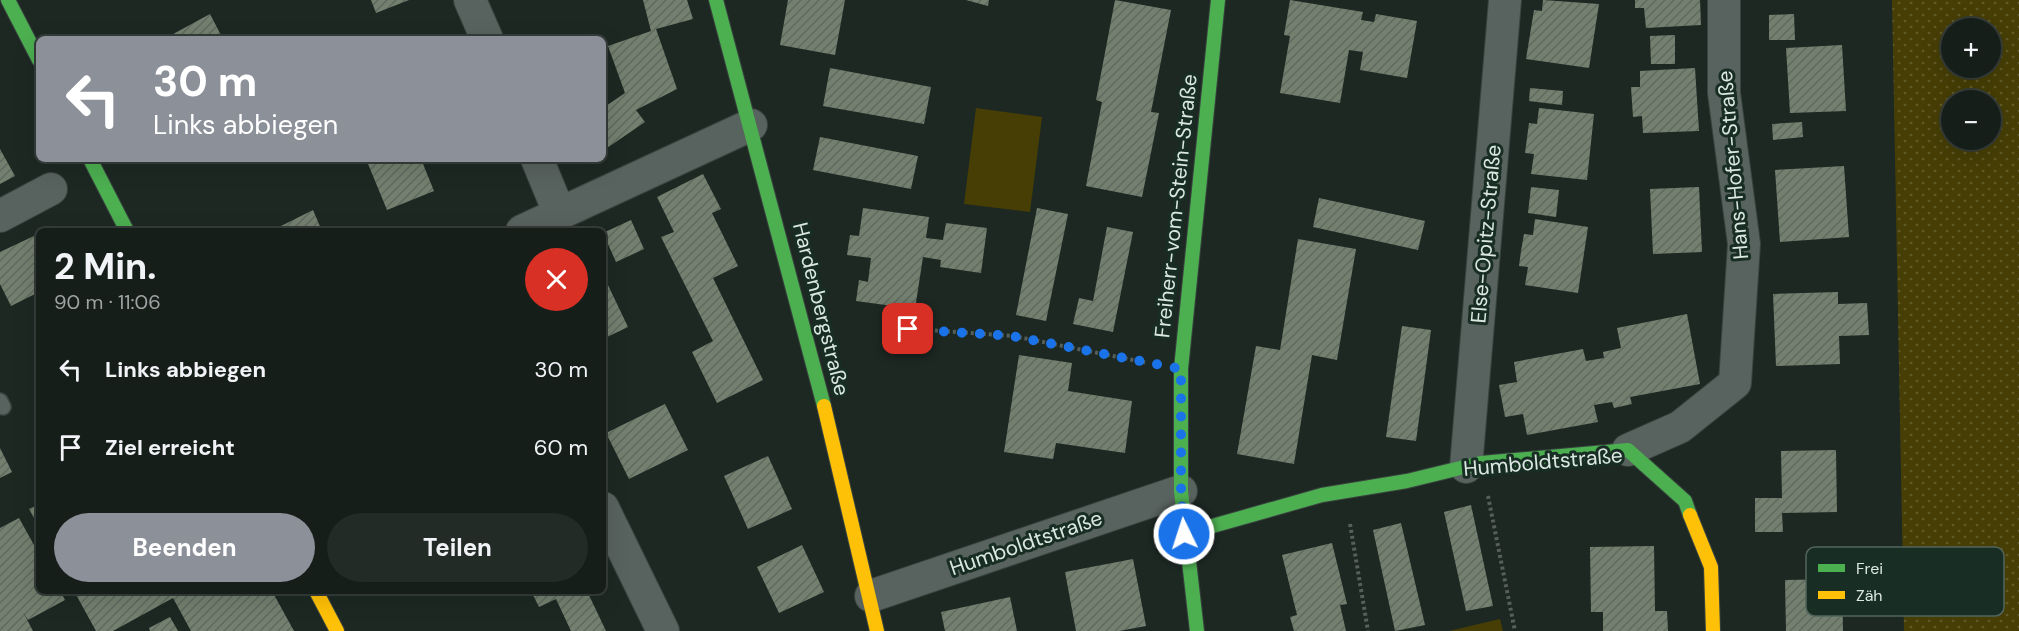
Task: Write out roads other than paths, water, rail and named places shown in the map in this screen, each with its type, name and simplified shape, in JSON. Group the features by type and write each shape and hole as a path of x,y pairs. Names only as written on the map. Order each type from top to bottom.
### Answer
{"street":[{"path":"8,0 36,54"},
{"path":"470,0 486,36"},
{"name":"Hardenbergstraße","path":"716,0 809,342 871,596 877,631"},
{"name":"Freiherr-vom-Stein-Straße","path":"1197,631 1184,534 1181,491 1181,369 1218,0"},
{"name":"Else-Opitz-Straße","path":"1474,465 1505,0"},
{"name":"Hans-Hofer-Straße","path":"1628,450 1680,427 1735,383 1744,244 1724,93 1724,0"},
{"path":"528,228 751,125"},
{"path":"92,162 125,228"},
{"path":"538,162 559,212"},
{"path":"0,216 51,189"},
{"name":"Humboldtstraße","path":"1184,534 1323,495 1407,481 1474,465 1628,450 1685,501 1711,567 1713,631"},
{"name":"Humboldtstraße","path":"871,596 1181,491"},
{"path":"606,514 663,631"},
{"path":"318,594 337,631"}]}
